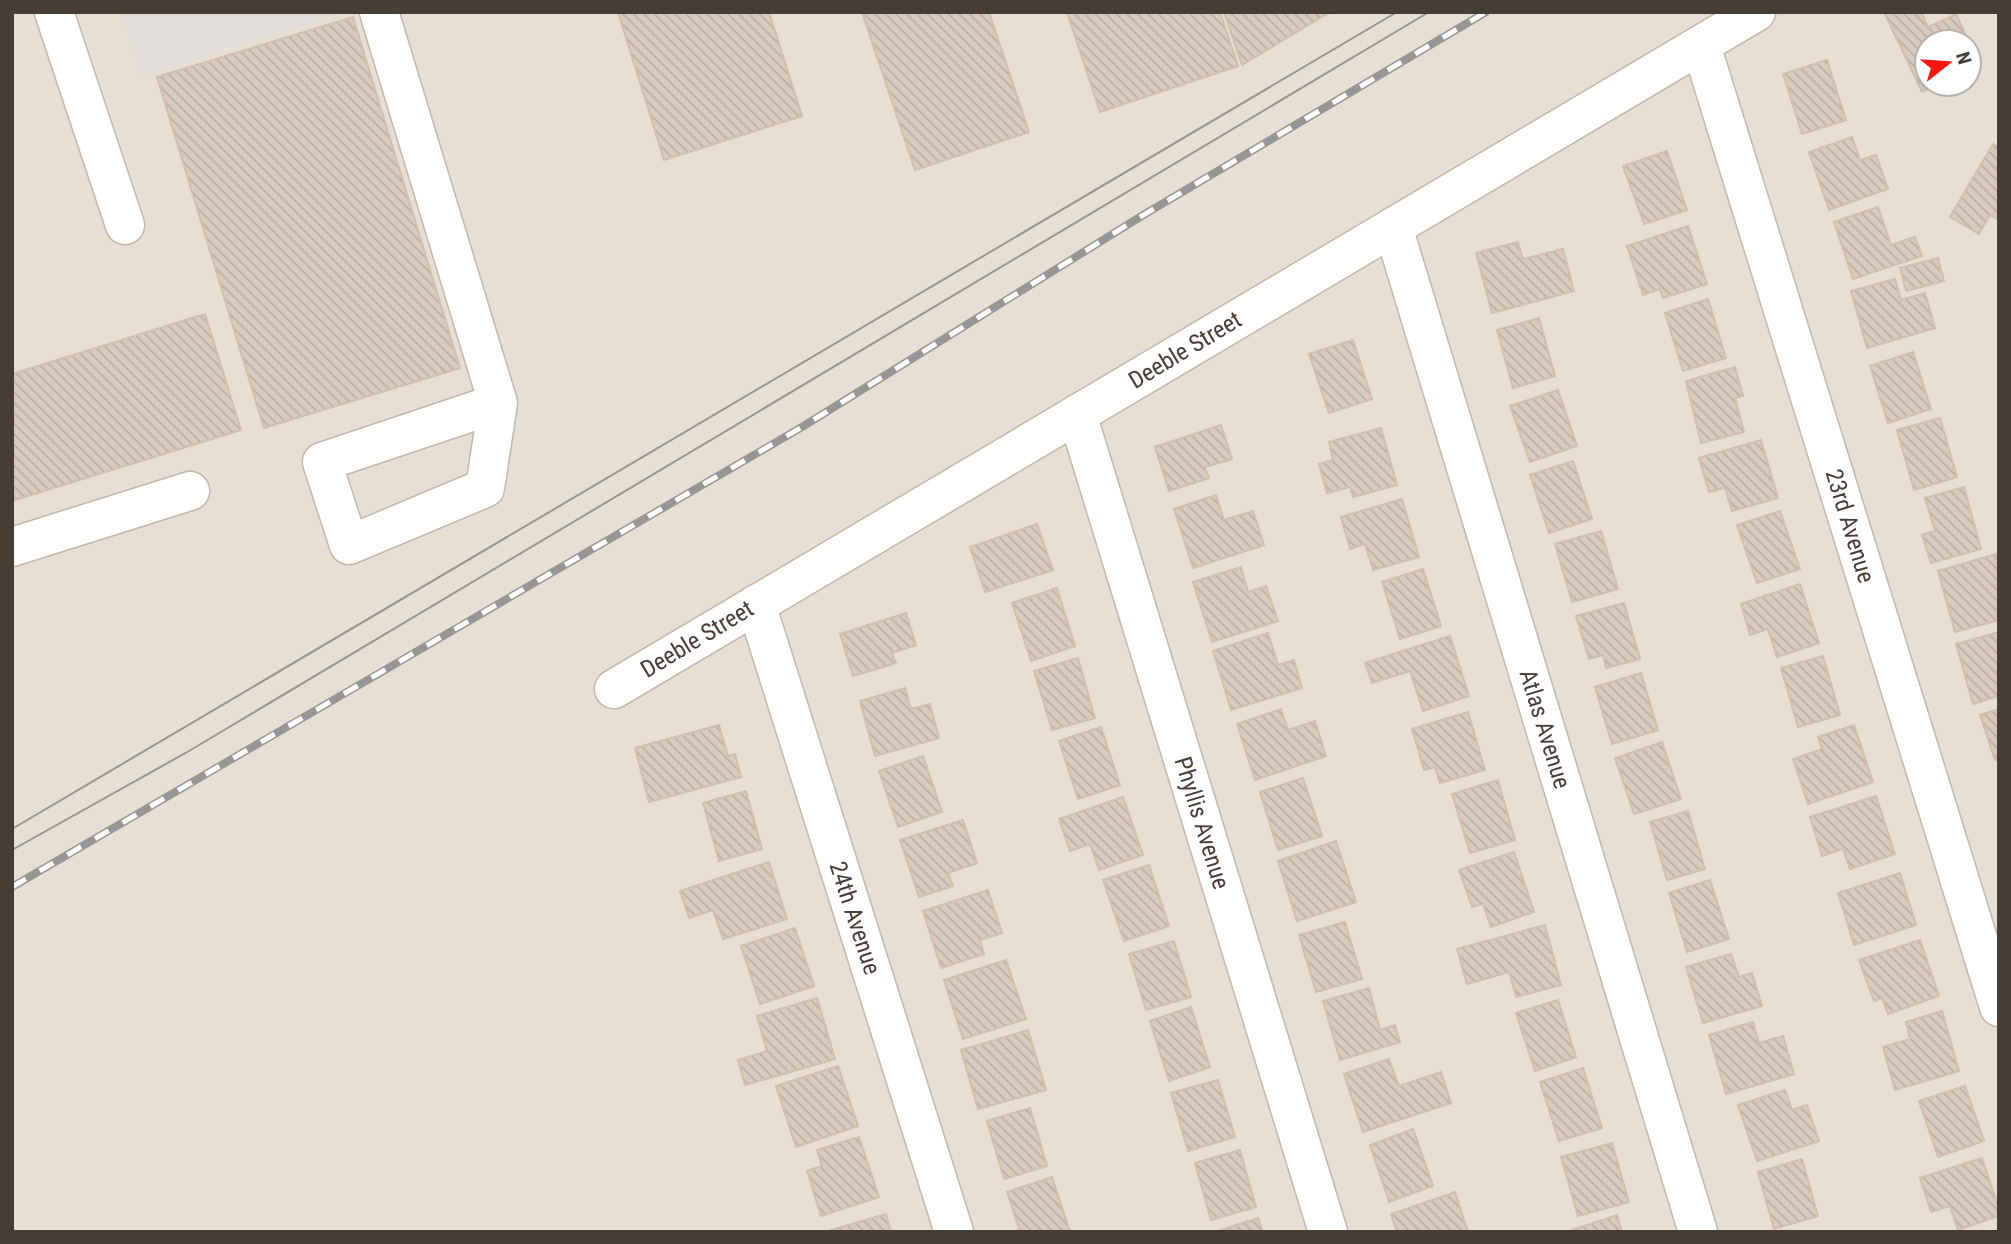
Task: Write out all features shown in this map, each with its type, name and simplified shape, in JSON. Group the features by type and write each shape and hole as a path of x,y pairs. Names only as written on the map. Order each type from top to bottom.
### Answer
{"street":[{"path":"54,12 125,225"},
{"path":"379,12 498,402 485,488 349,545 322,462 498,402"},
{"name":"Deeble Street","path":"614,689 1756,12"},
{"name":"23rd Avenue","path":"1701,46 1999,1007"},
{"name":"Atlas Avenue","path":"1393,227 1698,1232"},
{"name":"Phyllis Avenue","path":"1077,414 1328,1232"},
{"path":"12,547 190,491"},
{"name":"24th Avenue","path":"756,604 954,1232"}],"shaded area":[{"path":"12,12 1999,12 1999,1232 12,1232"},
{"path":"121,12 343,12 141,76"}],"building":[{"path":"618,12 769,12 802,116 664,160"},
{"path":"862,12 989,12 1029,132 915,170"},
{"path":"1067,12 1220,12 1238,66 1100,112"},
{"path":"1224,12 1330,12 1242,65"},
{"path":"1884,12 1921,12 1928,27 1956,14 1963,28 1913,28 1913,73"},
{"path":"353,17 460,368 264,428 157,77"},
{"path":"1827,60 1846,120 1802,134 1783,74"},
{"path":"1852,137 1860,160 1876,155 1888,189 1829,210 1809,152"},
{"path":"1993,144 1999,148 1999,220 1990,215 1979,234 1950,217"},
{"path":"1667,151 1687,210 1644,224 1623,166"},
{"path":"1878,207 1891,245 1915,237 1922,256 1853,279 1834,222"},
{"path":"1688,226 1707,284 1663,298 1660,289 1643,295 1627,246"},
{"path":"1518,242 1523,259 1563,249 1574,291 1492,313 1476,253"},
{"path":"1938,258 1944,281 1906,291 1900,268"},
{"path":"1895,279 1901,300 1925,293 1935,328 1867,348 1851,291"},
{"path":"1708,299 1726,358 1683,371 1665,313"},
{"path":"205,314 241,430 12,501 12,374"},
{"path":"1539,318 1555,376 1513,388 1497,330"},
{"path":"1353,340 1372,399 1329,413 1309,354"},
{"path":"1913,352 1931,409 1888,423 1870,366"},
{"path":"1735,367 1743,396 1735,398 1744,432 1701,443 1686,381"},
{"path":"1558,390 1577,446 1530,462 1510,406"},
{"path":"1940,418 1957,477 1914,490 1897,430"},
{"path":"1221,425 1232,459 1205,467 1209,478 1169,491 1155,447"},
{"path":"1381,428 1397,485 1353,497 1350,487 1327,493 1319,464 1333,460 1329,442"},
{"path":"1761,440 1778,498 1732,511 1725,488 1709,492 1699,458"},
{"path":"1573,461 1592,519 1549,533 1530,475"},
{"path":"1964,487 1981,549 1931,563 1922,535 1935,531 1925,498"},
{"path":"1216,495 1224,520 1253,511 1264,545 1193,568 1174,509"},
{"path":"1402,499 1419,557 1373,570 1365,544 1350,549 1341,517"},
{"path":"1780,511 1800,569 1757,583 1737,525"},
{"path":"1037,524 1053,570 985,592 970,547"},
{"path":"1601,531 1618,589 1572,602 1555,544"},
{"path":"1999,553 1999,620 1955,632 1938,571"},
{"path":"1241,567 1248,592 1266,586 1278,621 1212,642 1193,582"},
{"path":"1423,569 1441,626 1400,639 1382,582"},
{"path":"1800,584 1819,643 1777,657 1768,629 1750,635 1741,604"},
{"path":"1057,588 1075,646 1031,661 1012,603"},
{"path":"1624,603 1640,659 1606,668 1603,655 1589,659 1576,616"},
{"path":"906,613 916,645 892,653 896,663 853,676 840,634"},
{"path":"1999,632 1999,696 1973,704 1956,644"},
{"path":"1268,633 1278,665 1294,660 1302,688 1231,710 1213,651"},
{"path":"1450,636 1469,696 1423,711 1410,671 1372,683 1365,663"},
{"path":"1823,656 1840,715 1798,727 1781,668"},
{"path":"1078,658 1095,718 1052,730 1034,671"},
{"path":"1641,673 1658,730 1612,744 1595,687"},
{"path":"905,688 911,709 930,704 939,738 875,756 860,701"},
{"path":"1281,709 1288,730 1315,721 1326,756 1255,780 1237,724"},
{"path":"1999,709 1999,759 1995,760 1980,715"},
{"path":"1468,712 1485,770 1440,783 1435,767 1424,770 1412,729"},
{"path":"719,725 728,756 735,754 741,777 649,802 635,748"},
{"path":"1854,725 1873,782 1808,804 1793,759 1822,749 1818,737"},
{"path":"1101,727 1120,785 1078,799 1059,741"},
{"path":"1662,742 1681,799 1634,814 1615,758"},
{"path":"923,756 942,812 898,827 879,771"},
{"path":"1303,778 1322,836 1278,850 1260,792"},
{"path":"1498,780 1515,840 1470,853 1452,794"},
{"path":"746,791 762,849 719,861 703,803"},
{"path":"1876,796 1895,854 1850,869 1843,849 1822,856 1810,817"},
{"path":"1123,797 1143,855 1099,870 1090,844 1070,851 1059,819"},
{"path":"1688,811 1705,869 1667,880 1650,822"},
{"path":"963,820 977,863 948,873 953,886 919,897 900,840"},
{"path":"1336,841 1356,902 1297,921 1278,861"},
{"path":"1514,852 1534,912 1491,927 1483,904 1472,907 1459,870"},
{"path":"769,862 787,919 723,939 713,910 689,918 680,891"},
{"path":"1149,865 1169,926 1124,941 1103,880"},
{"path":"1900,873 1916,925 1854,945 1838,893"},
{"path":"1710,880 1729,939 1687,952 1669,893"},
{"path":"988,890 1002,933 980,940 984,954 941,968 923,911"},
{"path":"1345,922 1362,979 1316,992 1299,935"},
{"path":"1545,925 1561,985 1516,997 1509,972 1467,984 1457,949"},
{"path":"795,928 814,986 760,1004 741,946"},
{"path":"1920,940 1939,996 1888,1014 1882,998 1874,1001 1859,960"},
{"path":"1174,941 1191,997 1146,1010 1129,954"},
{"path":"1731,954 1739,977 1752,973 1762,1006 1703,1023 1686,967"},
{"path":"1006,960 1026,1019 963,1039 944,980"},
{"path":"1369,988 1380,1030 1395,1025 1400,1042 1340,1060 1323,1001"},
{"path":"817,998 835,1059 745,1085 738,1060 767,1051 757,1016"},
{"path":"1558,1000 1576,1057 1535,1071 1516,1013"},
{"path":"1191,1007 1210,1067 1169,1081 1150,1021"},
{"path":"1942,1011 1959,1071 1895,1090 1883,1047 1910,1039 1906,1022"},
{"path":"1753,1022 1759,1043 1783,1036 1794,1074 1726,1094 1709,1035"},
{"path":"1028,1030 1046,1090 978,1109 961,1050"},
{"path":"1389,1059 1399,1086 1441,1072 1451,1103 1363,1132 1344,1074"},
{"path":"838,1066 858,1126 796,1147 776,1086"},
{"path":"1583,1068 1602,1128 1559,1141 1540,1082"},
{"path":"1218,1080 1235,1137 1188,1151 1171,1093"},
{"path":"1965,1086 1984,1141 1938,1157 1919,1101"},
{"path":"1785,1090 1792,1110 1807,1105 1819,1141 1757,1161 1738,1105"},
{"path":"1030,1108 1047,1166 1004,1179 987,1121"},
{"path":"1413,1129 1433,1186 1389,1202 1370,1145"},
{"path":"859,1137 879,1197 821,1216 807,1171 822,1166 817,1150"},
{"path":"1612,1143 1629,1202 1578,1216 1561,1157"},
{"path":"1240,1150 1256,1207 1211,1220 1195,1163"},
{"path":"1982,1158 1999,1216 1958,1230 1950,1206 1931,1212 1920,1178"},
{"path":"1802,1159 1818,1216 1774,1229 1758,1172"},
{"path":"1052,1177 1070,1232 1020,1232 1007,1192"},
{"path":"1455,1192 1468,1232 1397,1232 1391,1214"},
{"path":"886,1214 891,1232 831,1232 831,1230"},
{"path":"1617,1215 1622,1232 1572,1230"},
{"path":"1258,1218 1263,1232 1215,1232"}],"tram line":[{"path":"12,829 1397,12"},
{"path":"12,850 189,751 1429,12"}],"railway":[{"path":"12,887 802,427 1140,217 1486,12"}]}
